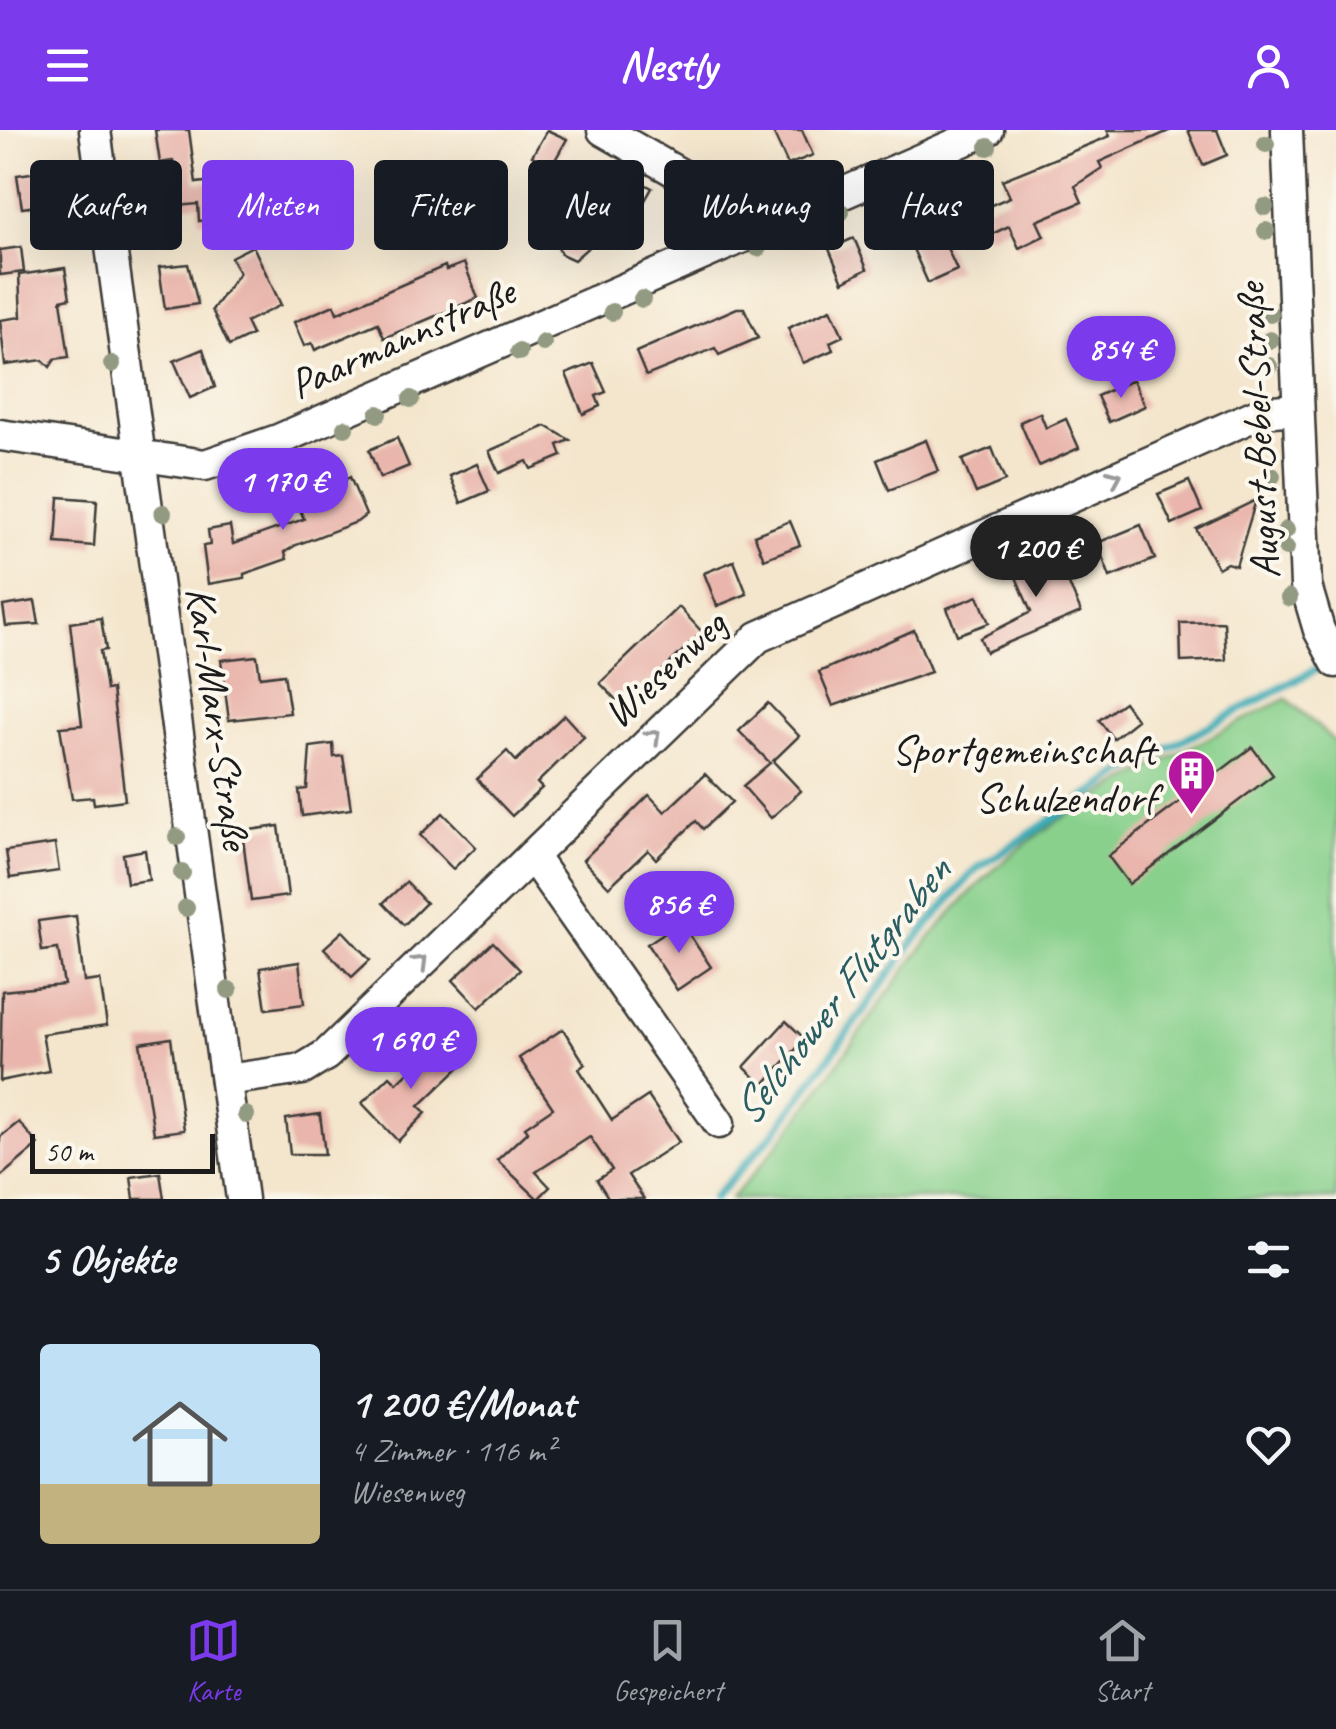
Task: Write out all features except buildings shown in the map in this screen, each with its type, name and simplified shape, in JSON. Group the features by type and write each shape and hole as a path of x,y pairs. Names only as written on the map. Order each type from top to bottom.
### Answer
{"street":[{"name":"Karl-Marx-Straße","path":"95,130 242,1199"},
{"path":"603,130 664,165"},
{"name":"Paarmannstraße","path":"844,192 988,130"},
{"name":"August-Bebel-Straße","path":"1287,130 1306,586 1318,630 1336,662"},
{"name":"Paarmannstraße","path":"0,435 205,466 274,441 709,250"},
{"name":"Wiesenweg","path":"226,1080 316,1063 758,637 1262,412 1296,409"},
{"path":"532,856 719,1124"}],"green space":[{"path":"1286,698 1336,743 1336,1199 730,1199 796,1121 918,954 986,877 1017,850 1089,801"}],"waterway":[{"name":"Selchower Flutgraben","path":"713,1199 775,1132 912,944 975,870 1127,770 1315,670 1325,660"}],"place":[{"name":"Sportgemeinschaft Schulzendorf","path":"1191,816"}]}
